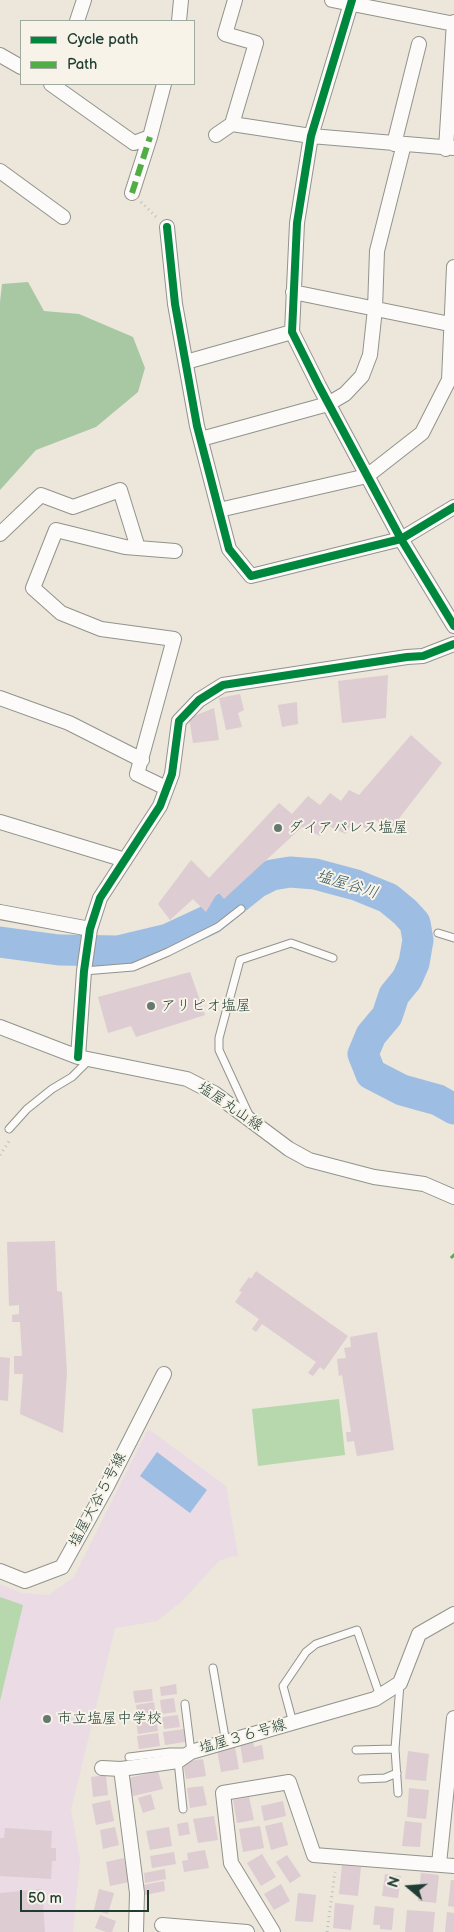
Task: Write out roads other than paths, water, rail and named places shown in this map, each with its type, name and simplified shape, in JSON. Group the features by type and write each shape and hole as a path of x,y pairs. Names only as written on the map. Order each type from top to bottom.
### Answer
{"street":[{"path":"77,20 84,0"},
{"path":"179,20 181,0"},
{"path":"216,135 232,124 256,43 225,34 235,0"},
{"path":"232,124 312,136 450,148 454,23 351,2 332,0"},
{"path":"351,2 312,136 297,223 292,332 328,404 401,539 454,626"},
{"path":"201,439 328,404 345,394 362,376 370,355 375,309 377,251 419,44"},
{"path":"0,55 20,66"},
{"path":"53,85 134,143 150,137"},
{"path":"132,193 164,85"},
{"path":"0,171 63,217"},
{"path":"167,227 175,304 201,439 229,549 251,576 401,539 454,507"},
{"path":"219,510 367,476 422,433 449,380 454,267"},
{"path":"293,292 452,325"},
{"path":"186,362 292,332"},
{"path":"0,534 41,495 73,507 120,490 138,548"},
{"path":"166,788 138,774 174,639 101,629 61,613 33,588 56,530 125,547 175,551"},
{"path":"84,1058 84,971 90,929 100,898 160,806 172,774 179,722 199,700 223,685 423,656 454,644"},
{"path":"0,698 69,722 142,760"},
{"path":"0,822 125,860"},
{"path":"0,912 90,929"},
{"name":"塩屋丸山線","path":"0,1027 84,1058 187,1079 214,1093 288,1149 309,1160 374,1177 424,1184 454,1198"},
{"name":"塩屋大谷５号線","path":"0,1571 25,1581 62,1568 107,1486 164,1374"},
{"path":"400,1683 419,1634 454,1614"},
{"name":"塩屋３６号線","path":"102,1768 125,1763 142,1767 178,1761 191,1752 375,1699 400,1683"},
{"path":"439,1864 451,1783 454,1718"},
{"path":"125,1763 137,1893 136,1931"},
{"path":"272,1932 231,1863 223,1793 289,1782 314,1855 454,1866"},
{"path":"162,1925 247,1932"}],"lane":[{"path":"84,971 133,967 218,927 240,909"},
{"path":"438,933 454,938"},
{"path":"251,1120 219,1050 219,1038 240,960 290,943 333,958"},
{"path":"9,1129 27,1110 52,1089 72,1078 84,1058"},
{"path":"293,1723 283,1686 306,1652 316,1644 357,1630 380,1696"},
{"path":"213,1668 226,1743"},
{"path":"398,1794 395,1749 400,1683"},
{"path":"125,1763 170,1752 191,1752 184,1704"},
{"path":"356,1750 395,1749"},
{"path":"178,1761 183,1809"},
{"path":"362,1779 386,1778 397,1773"}],"water":[{"path":"157,1452 207,1490 190,1513 140,1476"}],"waterway":[{"name":"塩屋谷川","path":"0,942 59,950 118,951 168,939 211,919 256,883 272,875 290,872 315,874 356,885 388,898 405,912 415,923 418,940 414,963 407,979 394,995 387,1016 371,1035 363,1054 371,1074 402,1090 438,1100 454,1109"}],"place":[{"name":"ダイアパレス塩屋","path":"278,828"},
{"name":"アリピオ塩屋","path":"151,1006"},
{"name":"市立塩屋中学校","path":"47,1719"}]}
